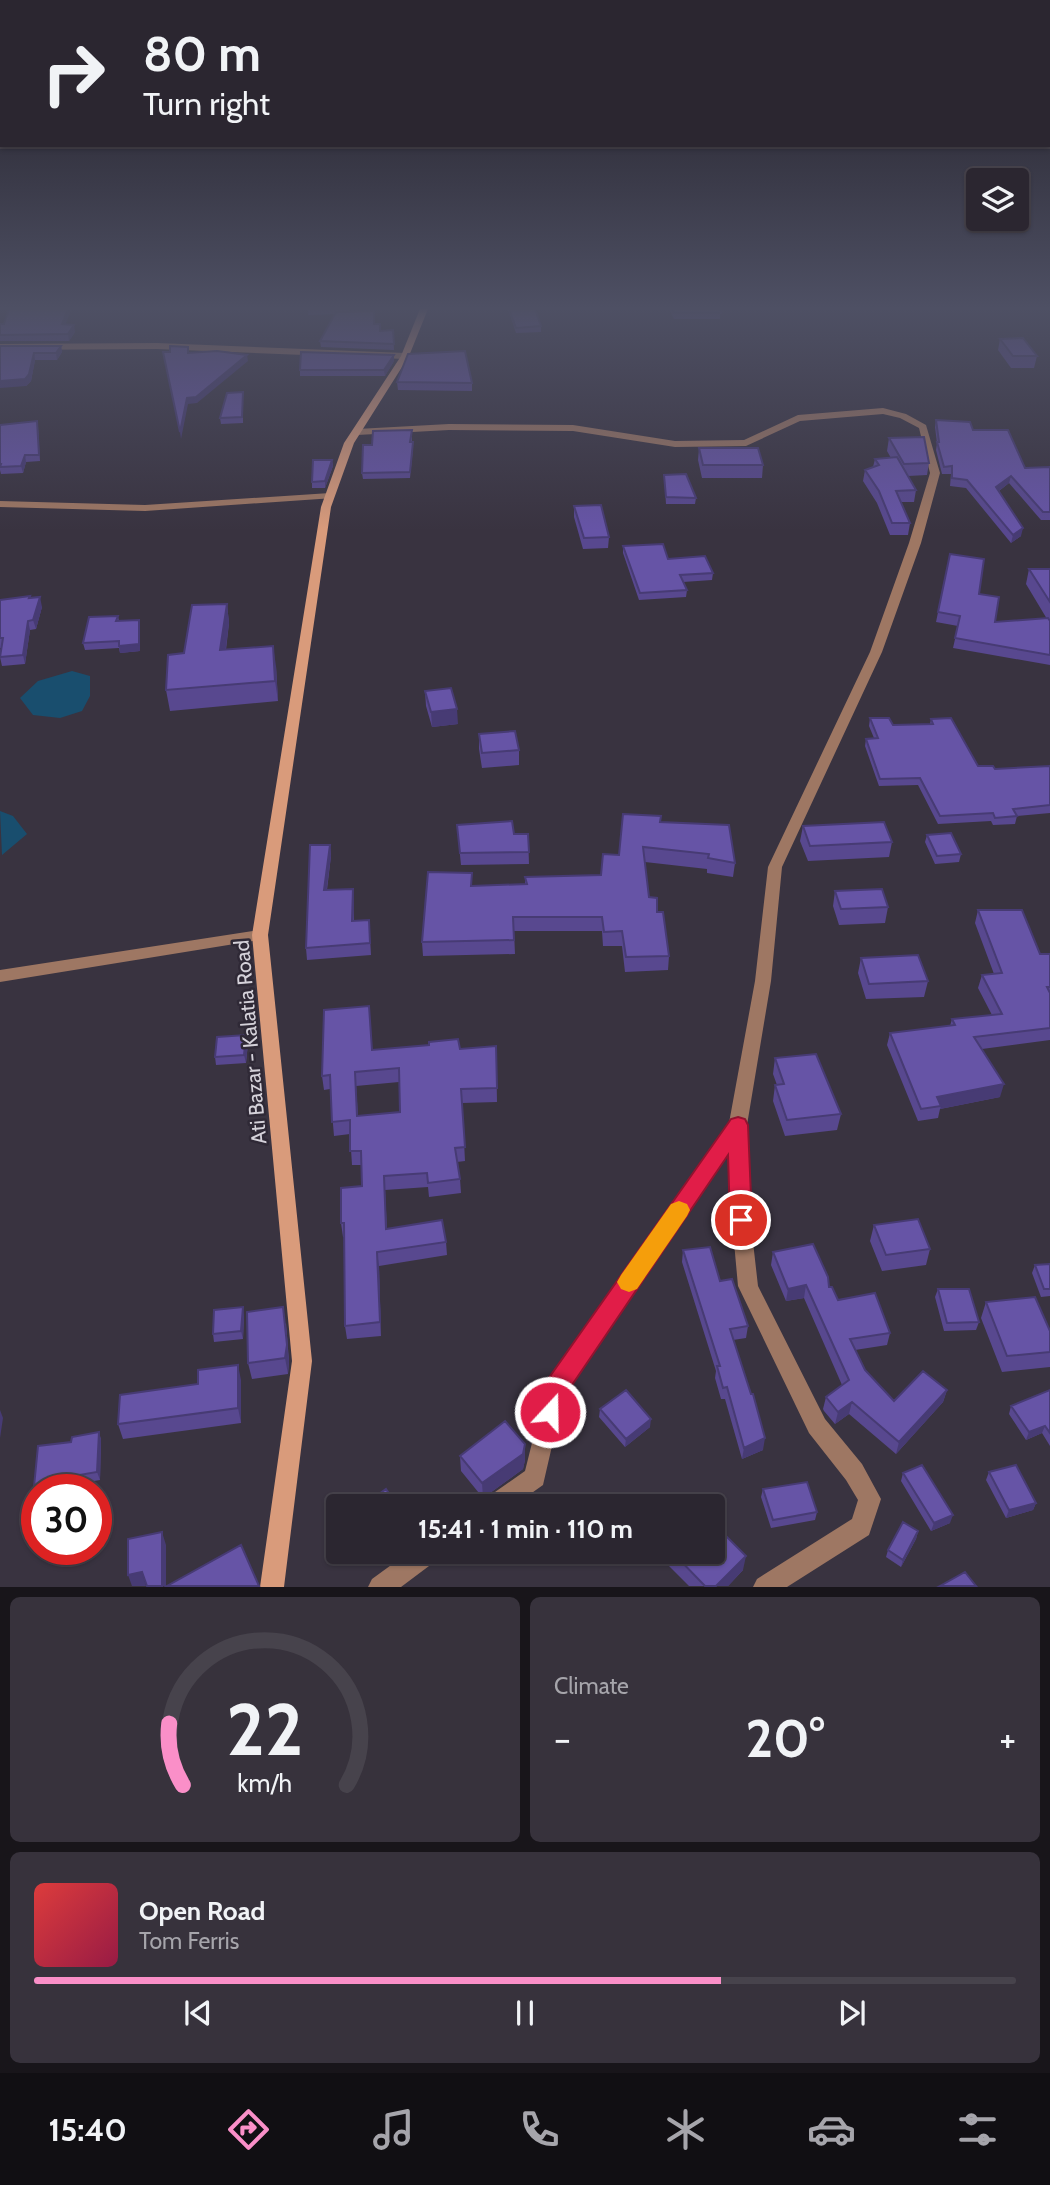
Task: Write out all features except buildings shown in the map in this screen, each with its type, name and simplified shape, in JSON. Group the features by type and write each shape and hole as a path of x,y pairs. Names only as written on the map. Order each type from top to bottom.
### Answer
{"main road":[{"name":"Ati Bazar - Kalatia Road","path":"272,1587 302,1361 260,935 326,507 349,443 388,383"}],"street":[{"path":"357,432 449,427 573,428 674,444 746,443 798,418 883,411 903,416 923,427 935,473 915,544 876,652 775,867 763,981 738,1125 739,1199 748,1286 817,1426 854,1472 870,1499 861,1527 765,1587"},
{"path":"0,504 145,508 330,496"},
{"path":"0,976 260,935"},
{"path":"511,1494 535,1477 554,1390 738,1125"},
{"path":"380,1587 412,1564"}],"water":[{"path":"72,671 90,676 90,696 82,711 60,718 33,715 20,698 38,681"},
{"path":"0,811 13,816 27,834 2,855"}],"slow traffic":[{"path":"629,1282 679,1210"}],"route":[{"path":"550,1412 554,1390 738,1125 741,1220"}]}
